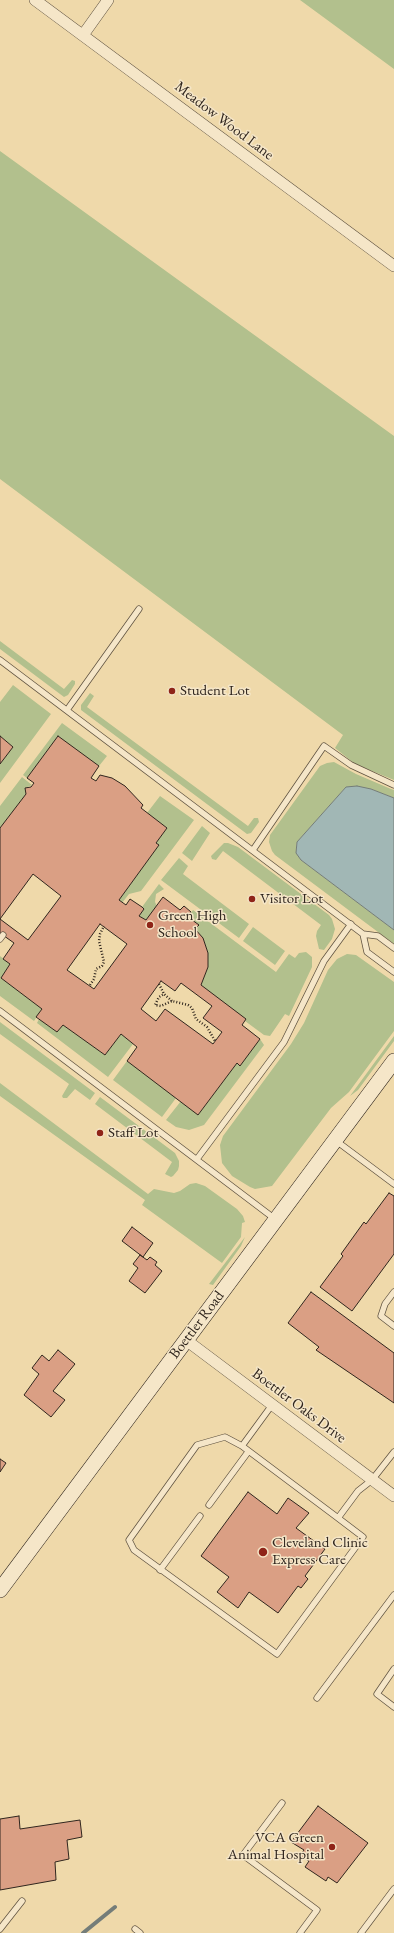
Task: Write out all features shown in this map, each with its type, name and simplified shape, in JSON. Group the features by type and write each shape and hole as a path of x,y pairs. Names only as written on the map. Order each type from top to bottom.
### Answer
{"street":[{"name":"Meadow Wood Lane","path":"35,0 394,266"},
{"path":"83,35 108,0"},
{"name":"Boettler Road","path":"0,1590 394,1061"},
{"name":"Boettler Oaks Drive","path":"186,1340 394,1496"}],"lane":[{"path":"67,710 139,609"},
{"path":"0,660 363,934 378,936 394,948"},
{"path":"253,850 324,746 351,765 394,786"},
{"path":"197,1159 284,1042 324,961 351,924"},
{"path":"363,934 367,952 394,972"},
{"path":"0,1011 276,1219"},
{"path":"334,1140 394,1184"},
{"path":"394,1292 385,1304 381,1316 394,1326"},
{"path":"242,1446 272,1404"},
{"path":"225,1437 242,1446 248,1452 363,1537 277,1654 134,1550 130,1540 197,1445 225,1437"},
{"path":"209,1504 248,1452"},
{"path":"338,1518 358,1491 372,1480 394,1452"},
{"path":"160,1570 200,1516"},
{"path":"317,1698 394,1595"},
{"path":"394,1668 377,1694 394,1707"},
{"path":"282,1803 243,1855 317,1910 300,1933"},
{"path":"361,1933 394,1889"},
{"path":"0,1929 22,1901"}],"path":[{"path":"90,985 94,979 96,969 102,966 104,962 99,940 104,926"},
{"path":"159,984 164,994 169,996 172,1001"},
{"path":"164,994 159,997 155,1005 161,1006 172,1001 188,1005 192,1008 196,1019 207,1027 215,1041"}],"green space":[{"path":"300,0 394,0 394,69"},
{"path":"0,151 394,436 394,780 355,764 335,748 343,735 0,479"},
{"path":"0,641 64,689 72,680 75,681 75,684 68,695 64,697 0,649"},
{"path":"13,685 51,714 0,783 0,764 13,747 0,736 0,702"},
{"path":"90,693 94,696 87,707 248,826 254,818 258,818 259,822 251,833 247,834 81,710 81,705"},
{"path":"62,723 107,756 99,766 58,737 27,778 23,775"},
{"path":"334,762 356,774 394,790 394,798 371,789 346,787 297,842 296,849 301,860 394,930 394,944 275,855 269,842 270,835 320,766"},
{"path":"22,777 32,785 25,788 26,794 0,828 0,806"},
{"path":"160,796 194,820 141,891 129,894 122,903 119,900 159,845 156,843 167,828 147,813"},
{"path":"202,826 210,833 192,861 182,853"},
{"path":"224,843 238,847 329,915 335,929 332,939 324,950 319,949 316,936 321,925 223,851 216,860 212,859 211,856"},
{"path":"179,858 188,866 183,874 249,924 239,938 161,880"},
{"path":"159,884 164,889 156,894 155,902 157,906 146,920 139,916 144,909 142,907"},
{"path":"193,910 276,972 289,954 295,958 299,953 306,952 312,957 312,967 289,1016 285,1014 270,1036 264,1035 245,1021 201,985 208,967 208,953 203,938 195,929 198,924 188,917"},
{"path":"253,927 285,951 275,965 243,941"},
{"path":"347,954 356,955 394,982 394,1031 349,1092 331,1108 272,1186 255,1189 250,1187 232,1176 222,1163 220,1145 223,1136 291,1044 304,1023 328,970 337,959"},
{"path":"0,956 10,964 1,978 42,1009 34,1021 0,996"},
{"path":"39,1019 57,1032 63,1025 105,1055 121,1034 133,1044 108,1077 37,1023"},
{"path":"0,1022 95,1093 90,1100 75,1089 67,1098 63,1098 62,1096 69,1084 0,1034"},
{"path":"394,1036 394,1041 358,1090 350,1096"},
{"path":"260,1039 264,1045 204,1125 189,1130 176,1127 166,1120 181,1101 199,1114 237,1063 240,1065"},
{"path":"127,1061 176,1098 162,1117 113,1080"},
{"path":"0,1083 148,1194 154,1189 174,1193 190,1184 196,1183 205,1186 237,1209 243,1216 245,1222 242,1223 241,1237 222,1263 142,1205 145,1200 0,1096"},
{"path":"100,1097 175,1153 179,1161 179,1166 178,1170 173,1176 171,1177 165,1174 172,1162 95,1104"},
{"path":"245,1237 241,1246 213,1285 209,1284"}],"water":[{"path":"357,786 371,789 394,798 394,930 301,860 296,853 297,842 346,787"}],"building":[{"path":"0,736 13,747 0,764"},
{"name":"Green High School","path":"58,736 99,766 91,778 96,781 100,775 112,778 125,786 143,805 141,808 167,828 156,843 159,845 119,900 126,905 130,899 142,907 144,909 139,916 146,920 163,897 180,910 184,906 191,912 188,917 199,925 195,929 203,938 208,953 208,967 201,985 246,1019 242,1025 260,1039 240,1066 237,1063 198,1115 127,1061 137,1047 121,1034 105,1055 63,1025 57,1032 36,1017 42,1009 1,978 10,964 3,959 14,943 0,933 0,919 0,828 26,794 25,788 31,787 34,783 27,778","holes":["33,874 61,896 28,940 0,919","100,924 127,944 94,989 67,970","161,981 175,991 181,983 212,1006 203,1018 222,1032 213,1044 165,1009 156,1021 141,1009"]},
{"path":"389,1193 394,1196 394,1254 352,1311 320,1287 343,1256 341,1254 364,1222 366,1224"},
{"path":"132,1227 153,1243 143,1257 122,1241"},
{"path":"140,1255 147,1260 150,1257 157,1262 155,1265 162,1271 145,1293 129,1281 138,1268 133,1264"},
{"path":"311,1292 394,1353 394,1403 316,1350 319,1347 288,1323"},
{"path":"58,1350 75,1364 53,1391 65,1400 51,1417 24,1395 39,1374 32,1368 42,1355 49,1361"},
{"path":"0,1459 6,1463 0,1472"},
{"name":"Cleveland Clinic Express Care","path":"248,1492 277,1514 288,1498 309,1513 296,1528 325,1549 305,1576 308,1579 301,1588 298,1586 278,1613 249,1592 238,1608 217,1592 229,1577 201,1556"},
{"name":"VCA Green Animal Hospital","path":"318,1806 368,1843 337,1883 328,1877 326,1881 305,1867 309,1861 300,1856 304,1850 291,1842"},
{"path":"19,1816 20,1829 80,1820 82,1837 67,1840 69,1859 55,1862 56,1880 0,1890 0,1819"}],"waterway":[{"path":"83,1933 115,1907"}],"place":[{"name":"Student Lot","path":"172,691"},
{"name":"Visitor Lot","path":"252,899"},
{"name":"Green High School","path":"150,925"},
{"name":"Staff Lot","path":"100,1133"},
{"name":"Cleveland Clinic Express Care","path":"263,1552"},
{"name":"VCA Green Animal Hospital","path":"332,1847"}]}
